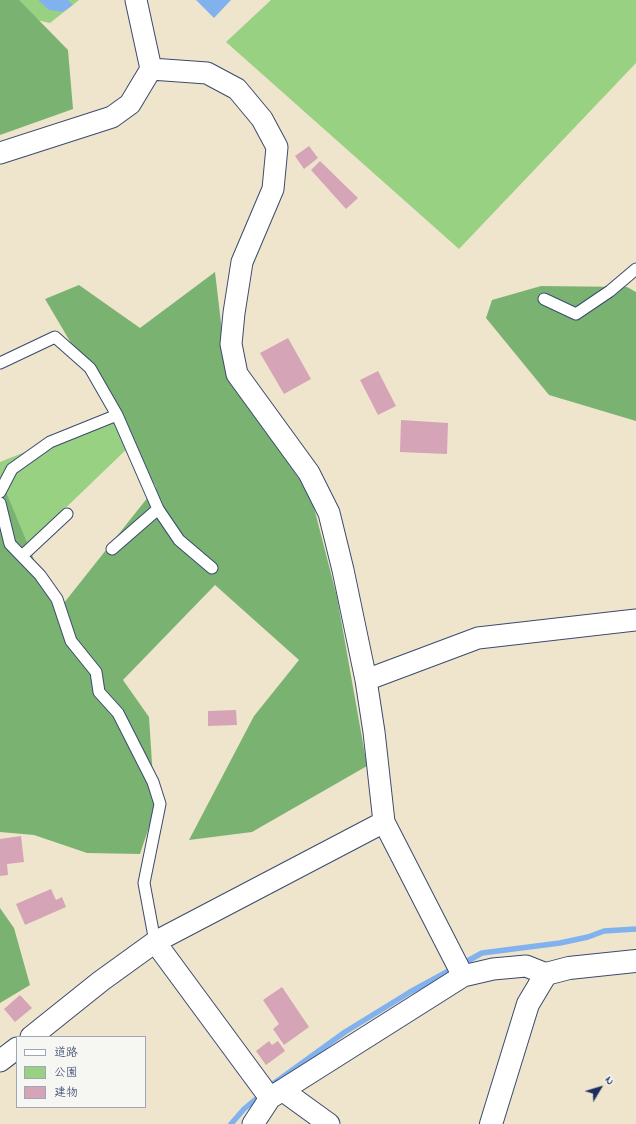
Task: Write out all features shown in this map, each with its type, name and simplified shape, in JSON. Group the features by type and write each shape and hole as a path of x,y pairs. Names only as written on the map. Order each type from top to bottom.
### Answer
{"street":[{"path":"0,153 112,117 130,104 152,69 136,0"},
{"path":"152,69 207,73 237,89 262,119 277,147 273,189 242,262 231,344 237,374 309,473 329,513 343,570 366,680 374,732 384,822 458,968"},
{"path":"366,680 478,638 636,620"},
{"path":"31,1036 101,981 155,942 384,822"},
{"path":"155,942 270,1092 329,1124"},
{"path":"253,1124 270,1092 422,1004 458,968 493,969 526,966 546,974 569,968 636,961"},
{"path":"496,1122 528,1004 546,974"},
{"path":"0,1061 16,1049"}],"lane":[{"path":"544,299 576,314 610,291 636,269"},
{"path":"0,363 55,338 90,368 117,415 158,509 179,540 212,568"},
{"path":"0,492 12,469 50,442 117,415"},
{"path":"0,502 10,544 40,575 57,599 71,641 96,672 99,692 118,713 153,782 160,804 144,883 155,942"},
{"path":"112,549 158,509"},
{"path":"22,556 67,514"}],"green space":[{"path":"0,0 79,0 50,23 0,12"},
{"path":"0,0 19,0 68,50 73,109 0,135"},
{"path":"271,0 636,0 636,63 459,249 226,42"},
{"path":"215,272 227,374 311,496 337,597 367,766 252,832 189,840 254,716 299,660 215,585 123,680 149,717 155,809 140,854 87,853 34,835 0,832 0,477 56,613 156,487 45,299 79,285 140,328"},
{"path":"541,286 627,287 636,292 636,421 549,395 486,318 492,300"},
{"path":"114,416 131,445 27,545 0,477 0,462"},
{"path":"0,908 14,928 30,985 0,1003"}],"water":[{"path":"38,0 68,0 73,5 63,12 49,10"},
{"path":"196,0 231,0 214,18"}],"building":[{"path":"309,146 318,158 304,169 295,156"},
{"path":"320,161 358,198 346,209 311,170"},
{"path":"288,338 311,379 284,394 260,353"},
{"path":"378,371 396,406 378,415 360,380"},
{"path":"401,420 448,423 447,454 400,452"},
{"path":"236,710 237,725 208,726 208,711"},
{"path":"21,836 24,862 7,864 8,875 0,876 0,839"},
{"path":"51,889 56,900 62,897 66,907 25,925 16,904"},
{"path":"282,987 309,1027 284,1045 273,1029 279,1024 263,1000"},
{"path":"20,995 32,1008 15,1022 4,1009"},
{"path":"269,1041 272,1045 278,1041 285,1051 266,1065 256,1051"}],"waterway":[{"path":"462,964 482,953 560,943 588,937 604,931 636,929"},
{"path":"273,1084 345,1032 410,992 454,968"},
{"path":"231,1124 244,1109 262,1094"}]}
